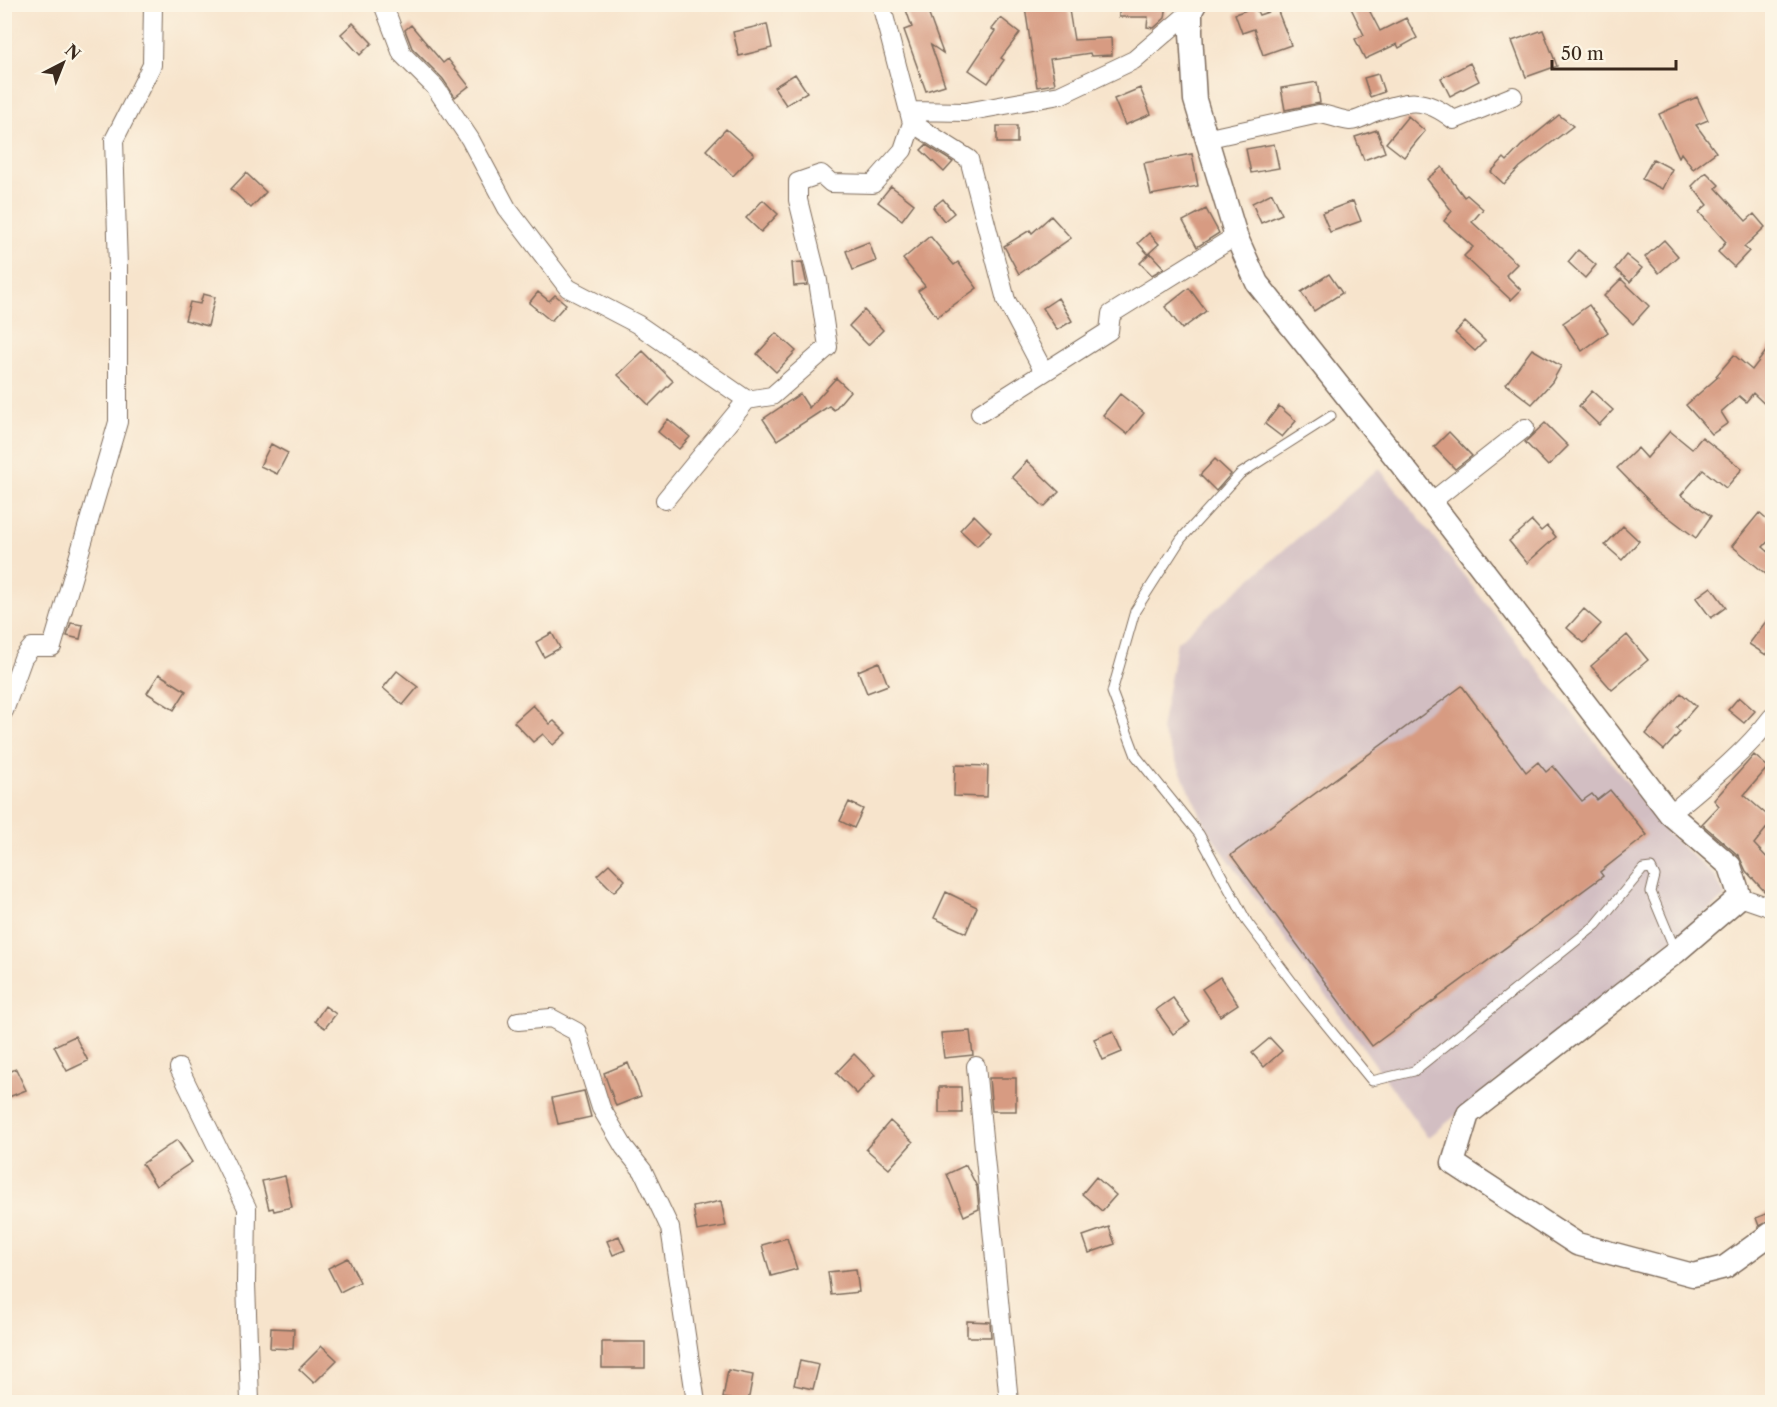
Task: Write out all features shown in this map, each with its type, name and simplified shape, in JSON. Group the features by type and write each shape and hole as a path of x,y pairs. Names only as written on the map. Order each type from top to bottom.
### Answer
{"street":[{"path":"4,711 23,657 32,647 52,646 118,422 118,267 114,140 152,65 153,4"},
{"path":"383,4 402,54 435,87 470,139 507,208 568,288 637,324 747,400"},
{"path":"665,500 747,400 772,396 828,347 818,281 798,200 798,182 820,174 831,183 873,184 903,150 911,117 881,4"},
{"path":"911,117 966,112 1060,95 1134,60 1193,8"},
{"path":"1193,8 1195,100 1236,236 1257,283 1431,502 1670,814 1730,866 1740,897"},
{"path":"1205,139 1319,114 1335,115 1351,121 1395,105 1419,101 1439,108 1454,120 1513,96"},
{"path":"911,117 969,159 1006,300 1044,372"},
{"path":"980,413 1109,331 1111,314 1236,236"},
{"path":"1431,502 1525,428"},
{"path":"1670,814 1718,773 1773,717"},
{"path":"1740,897 1676,952 1468,1114 1453,1163 1577,1244 1693,1275 1725,1267 1773,1233"},
{"path":"1740,897 1773,908"},
{"path":"518,1022 551,1018 577,1032 601,1107 624,1147 643,1171 670,1228 696,1402"},
{"path":"976,1066 1009,1402"},
{"path":"179,1068 247,1208 246,1283 250,1402"}],"lane":[{"path":"1331,416 1240,474 1181,539 1135,611 1112,692 1136,756 1199,834 1247,922 1305,999 1372,1081 1414,1071 1596,925 1643,869 1651,868 1655,876 1651,892 1676,952"}],"shaded area":[{"path":"1379,468 1668,834 1716,877 1725,897 1428,1138 1208,831 1161,729 1177,642"}],"building":[{"path":"904,4 925,4 943,53 931,45 945,85 926,91 904,30 912,27"},
{"path":"1041,4 1068,4 1074,40 1111,38 1112,55 1091,56 1090,53 1050,59 1055,84 1037,87 1025,7"},
{"path":"1119,4 1167,4 1165,18 1154,28 1147,27 1148,17 1119,17"},
{"path":"1349,4 1366,4 1380,31 1406,18 1417,38 1399,48 1397,44 1365,59 1355,39 1364,35"},
{"path":"1255,7 1259,15 1277,9 1291,45 1263,55 1254,29 1242,33 1235,14"},
{"path":"1001,18 1020,33 1001,58 1004,60 988,83 969,70 995,31 992,29"},
{"path":"353,23 372,43 360,55 341,34"},
{"path":"767,24 772,48 739,56 733,32"},
{"path":"411,25 443,63 448,59 469,86 455,97 443,79 412,48 405,30"},
{"path":"1543,30 1557,66 1526,77 1512,41"},
{"path":"1470,63 1479,81 1450,96 1441,78"},
{"path":"795,74 807,92 786,105 774,87"},
{"path":"1378,74 1384,92 1370,97 1364,78"},
{"path":"1317,82 1320,103 1285,110 1281,88"},
{"path":"1140,88 1151,114 1125,125 1114,99"},
{"path":"1697,97 1708,120 1696,125 1716,152 1693,169 1681,153 1679,157 1659,114"},
{"path":"1559,115 1573,126 1520,167 1504,184 1491,172 1504,158 1507,161 1521,146"},
{"path":"1408,116 1425,131 1404,157 1386,143"},
{"path":"997,126 1017,126 1017,143 997,143"},
{"path":"726,129 754,154 733,176 706,150"},
{"path":"1377,130 1385,152 1364,160 1355,137"},
{"path":"1274,144 1279,168 1251,173 1246,149"},
{"path":"926,145 953,162 944,172 921,150"},
{"path":"1192,154 1198,186 1151,195 1144,163"},
{"path":"1653,159 1672,169 1662,189 1642,179"},
{"path":"1442,167 1464,197 1467,195 1483,209 1472,222 1517,264 1506,275 1521,290 1511,300 1464,256 1473,247 1444,221 1452,211 1427,179"},
{"path":"1706,172 1719,185 1716,188 1746,221 1754,214 1765,227 1744,247 1749,251 1734,267 1718,252 1726,242 1699,212 1707,205 1692,186"},
{"path":"246,173 266,192 251,208 231,189"},
{"path":"891,186 914,204 902,220 878,202"},
{"path":"1272,193 1282,214 1261,223 1252,203"},
{"path":"943,199 954,213 944,221 933,207"},
{"path":"763,200 778,214 761,232 746,218"},
{"path":"1353,201 1361,221 1330,232 1322,213"},
{"path":"1206,209 1219,233 1197,247 1183,221"},
{"path":"1051,216 1071,238 1019,274 1004,246 1030,230 1032,233"},
{"path":"1149,233 1159,244 1148,254 1138,243"},
{"path":"930,236 954,265 958,262 977,288 937,317 918,291 925,286 903,259"},
{"path":"1664,240 1678,256 1659,273 1645,257"},
{"path":"869,242 876,261 853,270 846,251"},
{"path":"1578,250 1596,265 1585,278 1568,262"},
{"path":"1150,253 1164,268 1152,275 1140,263"},
{"path":"1626,255 1642,268 1630,282 1615,269"},
{"path":"802,262 807,285 794,286 792,263"},
{"path":"1329,274 1342,293 1314,311 1301,292"},
{"path":"1621,279 1649,306 1633,324 1604,296"},
{"path":"1189,288 1206,311 1182,329 1165,307"},
{"path":"538,292 549,301 555,295 566,304 551,321 529,303"},
{"path":"203,294 215,297 208,326 185,320 190,302 200,304"},
{"path":"1058,298 1072,321 1057,330 1043,308"},
{"path":"1589,305 1608,332 1582,351 1563,323"},
{"path":"864,310 883,330 868,345 849,326"},
{"path":"1465,322 1485,341 1475,351 1455,333"},
{"path":"776,333 796,351 776,372 757,354"},
{"path":"1773,342 1773,412 1753,393 1746,402 1739,396 1721,412 1728,423 1712,434 1686,405 1718,377 1716,376 1734,355 1752,370"},
{"path":"1532,349 1561,366 1552,382 1532,404 1506,384"},
{"path":"643,351 673,381 649,405 618,375"},
{"path":"836,378 850,391 834,410 829,406 777,440 763,419 800,394 809,408"},
{"path":"1592,391 1613,410 1599,425 1579,406"},
{"path":"1120,394 1144,413 1127,434 1103,415"},
{"path":"1279,406 1296,421 1282,437 1265,424"},
{"path":"668,419 690,437 679,449 658,432"},
{"path":"1545,423 1568,446 1548,466 1525,442"},
{"path":"1670,431 1692,449 1702,437 1742,469 1726,488 1703,470 1681,495 1711,516 1696,538 1655,507 1617,468 1638,448 1647,458"},
{"path":"1449,432 1472,456 1455,469 1434,447"},
{"path":"271,444 288,453 277,474 260,466"},
{"path":"1215,459 1231,474 1216,491 1200,475"},
{"path":"1027,461 1059,492 1044,507 1012,477"},
{"path":"1759,513 1773,525 1773,536 1763,547 1773,556 1773,580 1732,546"},
{"path":"974,515 991,532 977,546 960,530"},
{"path":"1532,521 1541,531 1547,526 1556,537 1527,563 1509,541"},
{"path":"1623,526 1639,541 1622,560 1605,545"},
{"path":"1711,587 1726,607 1711,618 1696,598"},
{"path":"1584,609 1601,624 1584,643 1567,628"},
{"path":"1773,612 1773,646 1766,655 1749,644"},
{"path":"71,623 83,625 80,639 67,636"},
{"path":"552,633 560,648 544,657 536,642"},
{"path":"1627,635 1648,660 1612,690 1591,666"},
{"path":"879,662 888,685 867,693 858,671"},
{"path":"397,671 418,687 403,705 383,688"},
{"path":"159,674 186,691 174,710 147,693"},
{"path":"1462,686 1526,772 1538,762 1546,772 1553,766 1582,801 1592,794 1597,800 1610,790 1647,835 1600,872 1603,876 1372,1046 1231,855"},
{"path":"1681,693 1696,706 1676,729 1680,732 1664,750 1646,734"},
{"path":"1739,697 1755,711 1744,723 1728,710"},
{"path":"533,705 550,724 554,721 566,733 553,745 543,734 533,742 514,722"},
{"path":"1754,755 1768,767 1744,795 1773,820 1754,844 1773,864 1773,896 1767,894 1746,871 1739,856 1702,824 1719,806 1714,800"},
{"path":"955,765 988,766 987,797 954,796"},
{"path":"849,802 863,809 854,828 840,821"},
{"path":"609,864 625,880 614,892 597,875"},
{"path":"946,892 977,907 966,933 934,918"},
{"path":"1220,977 1238,1004 1220,1016 1202,989"},
{"path":"1173,998 1190,1022 1173,1034 1156,1010"},
{"path":"325,1006 336,1014 325,1028 315,1021"},
{"path":"970,1031 973,1055 944,1058 941,1033"},
{"path":"1113,1031 1122,1052 1103,1060 1094,1039"},
{"path":"75,1036 88,1061 67,1071 54,1046"},
{"path":"1270,1038 1282,1051 1264,1067 1252,1053"},
{"path":"854,1054 875,1075 857,1094 836,1073"},
{"path":"628,1063 641,1096 616,1106 604,1073"},
{"path":"16,1069 26,1090 4,1099 4,1074"},
{"path":"989,1078 1016,1078 1016,1111 992,1111"},
{"path":"939,1087 961,1087 962,1113 939,1113"},
{"path":"584,1091 591,1117 558,1124 552,1098"},
{"path":"890,1121 913,1142 889,1169 866,1149"},
{"path":"177,1140 192,1162 156,1186 142,1164"},
{"path":"966,1165 977,1187 979,1209 964,1216 947,1174"},
{"path":"285,1176 292,1207 274,1211 273,1208 269,1209 262,1181"},
{"path":"1096,1177 1116,1195 1102,1211 1082,1194"},
{"path":"721,1201 726,1226 697,1231 693,1207"},
{"path":"1773,1211 1773,1220 1759,1226 1756,1218"},
{"path":"1109,1227 1115,1244 1089,1253 1083,1236"},
{"path":"619,1236 625,1250 613,1255 607,1241"},
{"path":"787,1238 797,1269 771,1276 762,1245"},
{"path":"348,1258 360,1282 340,1292 328,1268"},
{"path":"856,1269 859,1292 831,1295 828,1272"},
{"path":"967,1321 990,1322 991,1337 967,1337"},
{"path":"271,1328 294,1329 293,1349 270,1348"},
{"path":"602,1342 645,1342 645,1368 602,1368"},
{"path":"322,1346 337,1360 314,1383 299,1369"},
{"path":"800,1361 819,1365 813,1389 794,1385"},
{"path":"728,1370 753,1375 748,1402 723,1398"}]}
